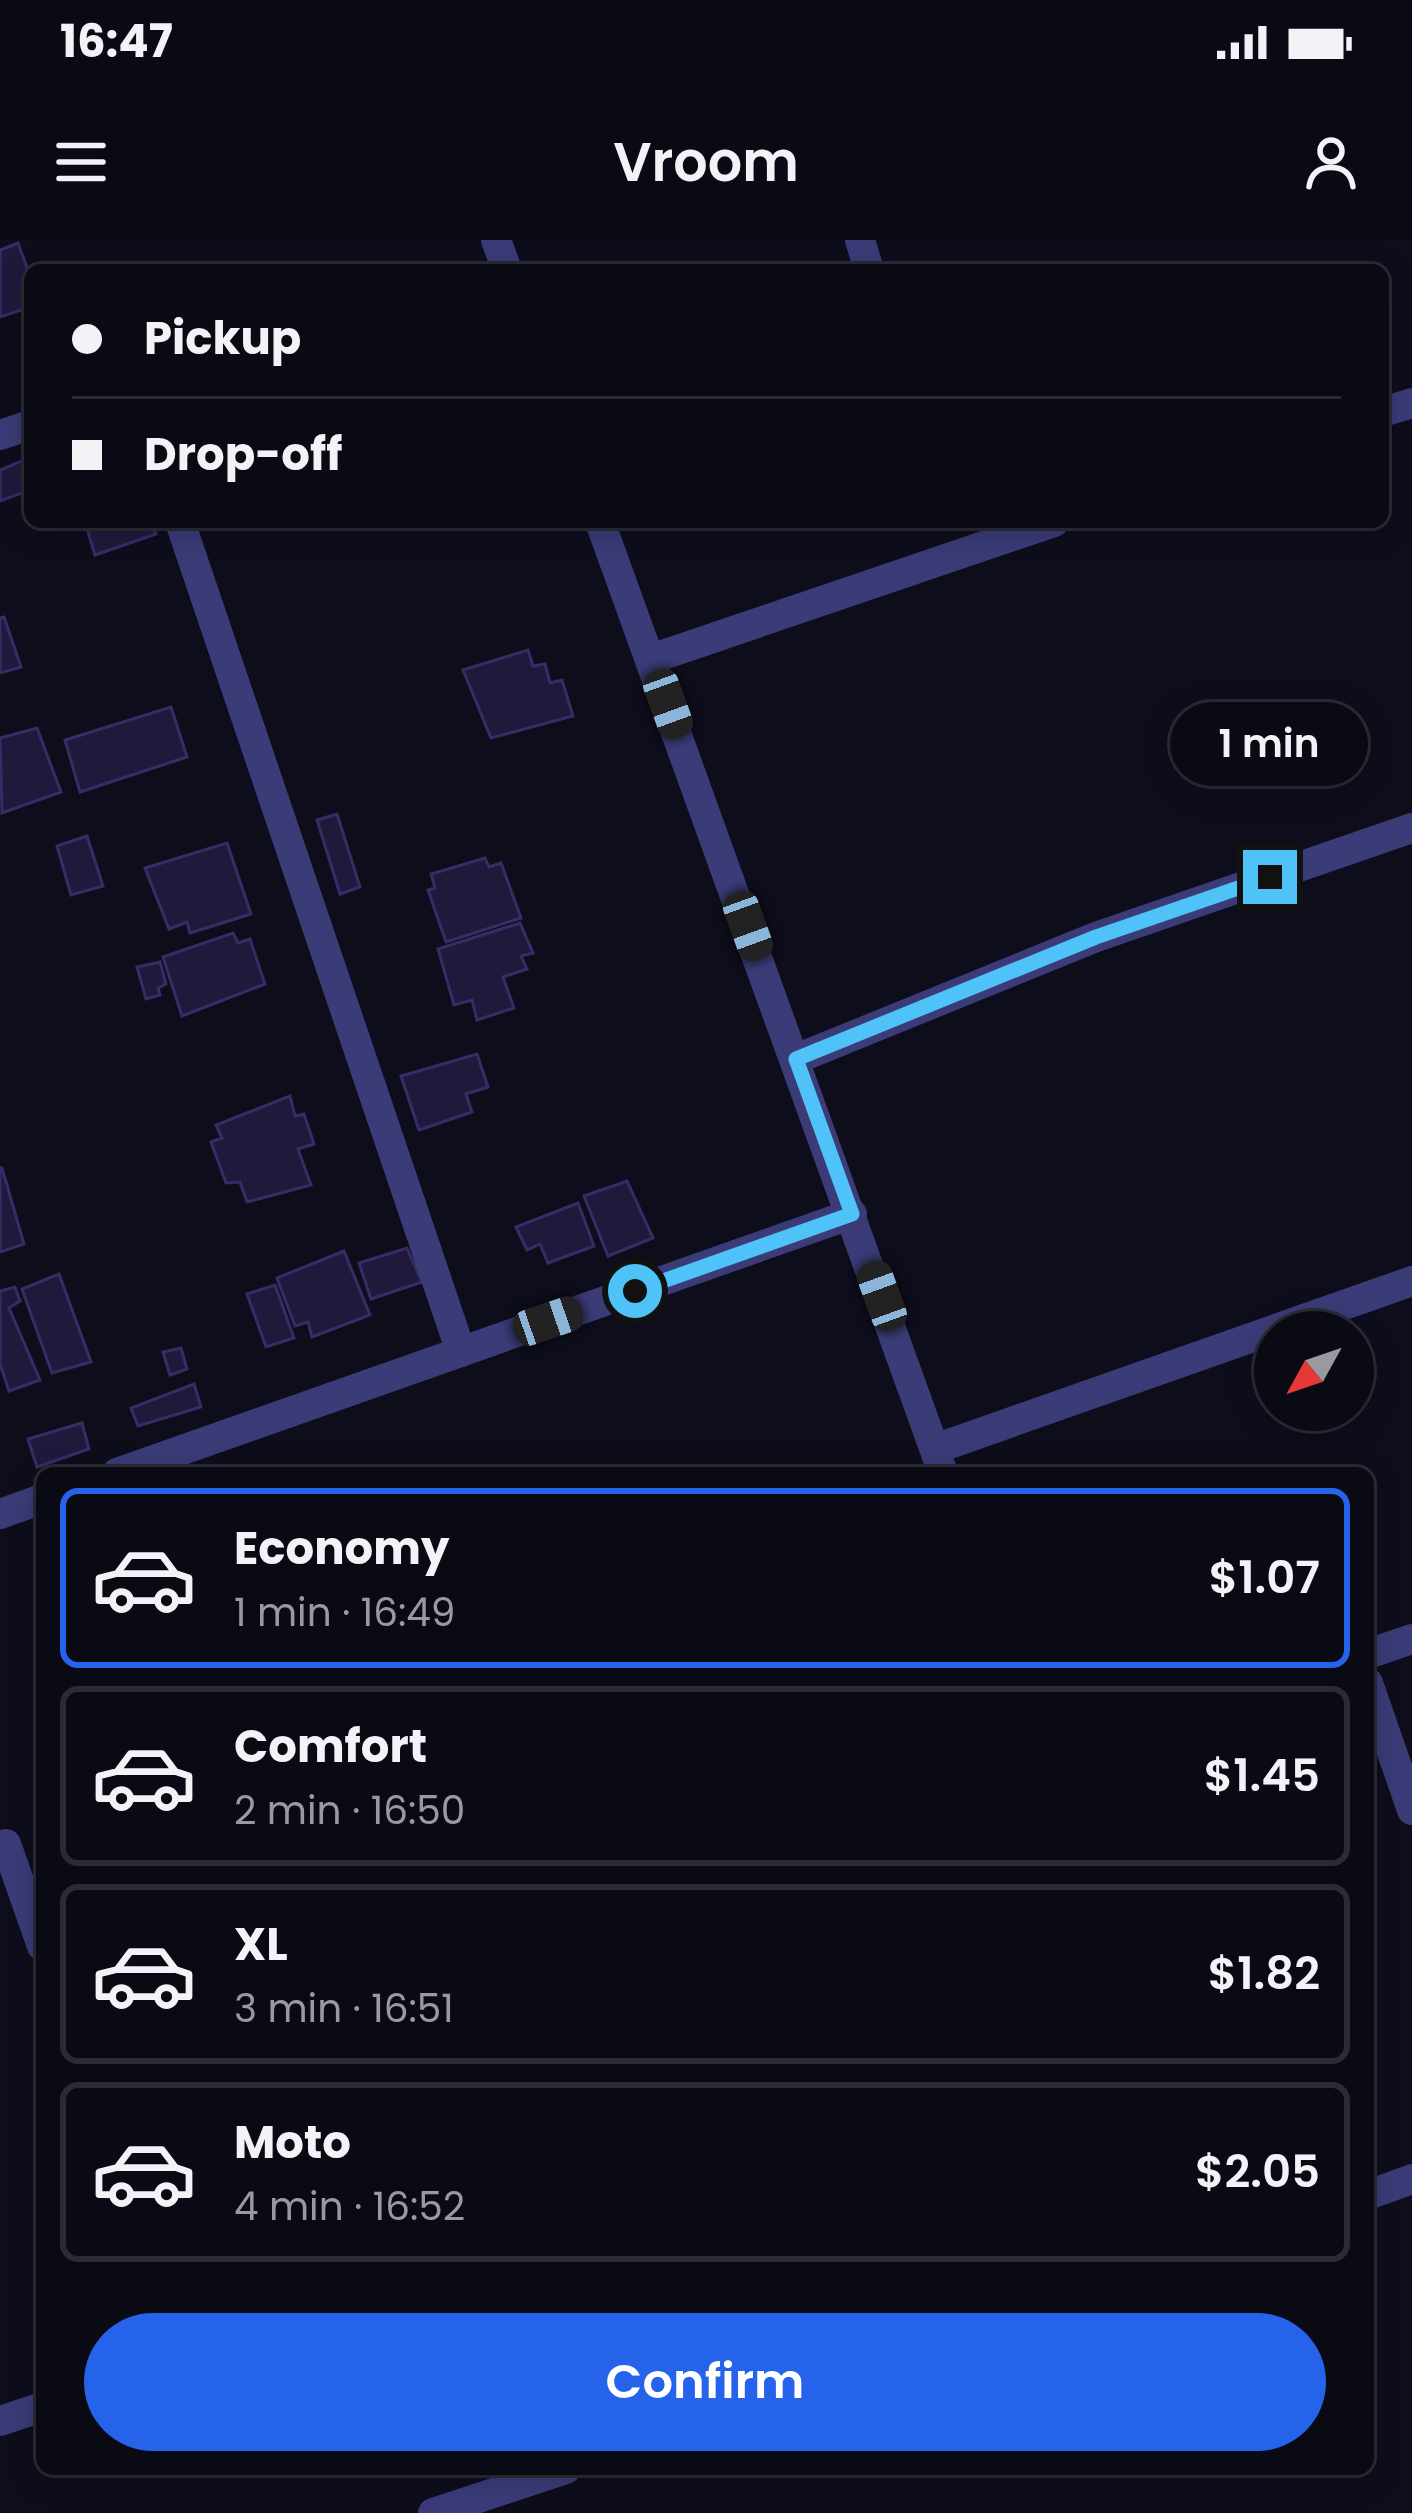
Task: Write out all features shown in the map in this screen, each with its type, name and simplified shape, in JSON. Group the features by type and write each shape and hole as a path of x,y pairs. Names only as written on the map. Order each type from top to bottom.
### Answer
{"street":[{"path":"182,528 461,1352"},
{"path":"603,528 939,1461 1412,1281"},
{"path":"651,659 1030,528"},
{"path":"796,1059 1096,937 1412,828"},
{"path":"134,1467 852,1214"},
{"path":"0,1514 36,1501"},
{"path":"1374,1652 1412,1639"},
{"path":"1374,1700 1412,1810"},
{"path":"6,1844 36,1929"},
{"path":"1374,2193 1412,2180"},
{"path":"0,2421 36,2409"},
{"path":"433,2513 548,2475"}],"building":[{"path":"18,243 26,264 24,309 0,317 0,250"},
{"path":"24,460 24,492 0,501 0,470"},
{"path":"87,528 154,528 156,534 95,555"},
{"path":"4,617 21,667 0,673 0,618"},
{"path":"528,650 533,666 545,664 550,683 562,680 573,716 491,738 463,670"},
{"path":"171,707 187,757 80,792 65,740"},
{"path":"37,728 61,792 2,813 0,738"},
{"path":"337,814 360,887 340,894 317,820"},
{"path":"87,836 103,886 71,895 57,846"},
{"path":"227,843 251,914 190,933 187,922 169,929 145,868"},
{"path":"485,858 489,867 501,863 521,918 446,942 428,890 435,888 431,874"},
{"path":"520,923 533,953 521,956 527,969 503,977 514,1008 477,1020 472,1000 454,1005 438,949"},
{"path":"233,933 238,943 250,939 265,984 182,1016 163,957"},
{"path":"160,962 166,984 158,988 160,995 146,999 137,967"},
{"path":"477,1054 488,1087 466,1094 472,1112 419,1130 401,1076"},
{"path":"290,1096 295,1116 304,1114 314,1144 298,1149 311,1185 247,1202 240,1182 226,1183 211,1142 222,1138 216,1125"},
{"path":"0,1168 24,1244 0,1252"},
{"path":"627,1181 653,1238 608,1256 584,1196"},
{"path":"578,1203 594,1246 548,1263 540,1244 527,1250 516,1227"},
{"path":"407,1248 422,1282 371,1299 359,1263"},
{"path":"344,1251 370,1315 312,1337 308,1322 295,1326 277,1278"},
{"path":"59,1274 91,1362 52,1373 22,1289"},
{"path":"275,1285 294,1338 266,1347 247,1294"},
{"path":"15,1287 20,1301 9,1308 40,1380 9,1391 0,1364 0,1291"},
{"path":"181,1348 187,1369 170,1375 163,1352"},
{"path":"194,1384 201,1407 138,1426 131,1408"},
{"path":"82,1423 89,1449 37,1467 28,1439"}],"route":[{"path":"635,1291 852,1214 796,1059 1096,937 1270,877"}]}
